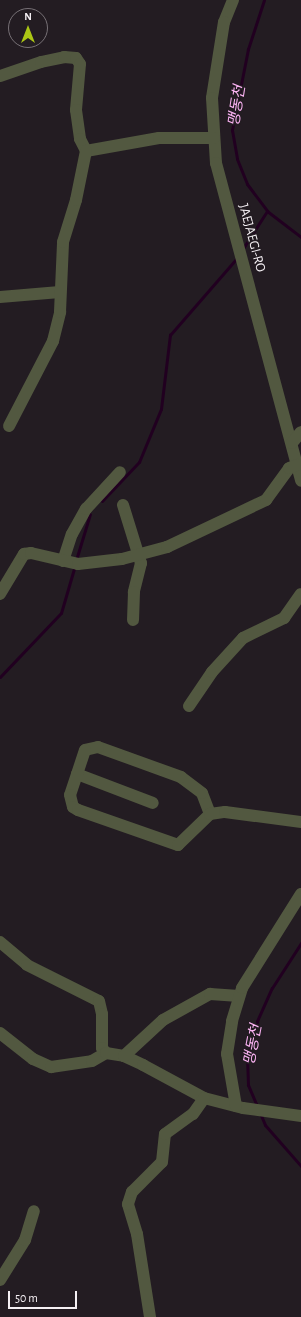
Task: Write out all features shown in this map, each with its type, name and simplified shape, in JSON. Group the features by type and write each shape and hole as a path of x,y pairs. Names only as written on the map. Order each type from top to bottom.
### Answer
{"street":[{"name":"JAEJAEGI-RO","path":"232,0 224,22 212,98 216,163 292,442 301,481"},
{"path":"0,76 64,56 76,58 80,64 76,110 80,139 86,151 76,200 63,242 60,312 53,341 9,426"},
{"path":"86,151 158,138 214,138"},
{"path":"0,297 60,292"},
{"path":"292,442 301,432"},
{"path":"0,594 24,554 31,553 70,562 122,559 167,547 266,500 280,483 289,468 297,465"},
{"path":"70,562 72,534 86,509 120,472"},
{"path":"280,483 301,488"},
{"path":"124,505 140,554 133,620"},
{"path":"189,706 212,672 243,638 284,618 301,594"},
{"path":"210,814 202,793 181,777 98,747 85,750 70,795 73,807 178,845 210,814 226,812 301,822"},
{"path":"77,774 153,803"},
{"path":"240,1107 227,1054 232,1021 239,996 301,894"},
{"path":"0,942 26,965 99,1001 102,1014 102,1048 106,1053"},
{"path":"124,1056 163,1020 210,994 239,996"},
{"path":"0,1034 33,1059 51,1067 92,1060 106,1053 124,1056 204,1098 240,1107 301,1116"},
{"path":"150,1317 138,1241 128,1204 132,1192 162,1162 165,1134 194,1114 204,1098"},
{"path":"0,1280 4,1265 25,1240 34,1211"}],"waterway":[{"name":"맹동천","path":"264,0 248,49 232,130 237,159 247,184 267,211 301,237"},
{"path":"242,250 267,211"},
{"path":"102,501 139,462 161,409 170,335 237,258"},
{"path":"76,560 90,514"},
{"path":"0,677 61,613 75,565"},
{"name":"맹동천","path":"257,1106 248,1085 247,1059 257,1021 272,988 301,943"},
{"name":"맹동천","path":"260,1113 265,1125 301,1166"}]}
